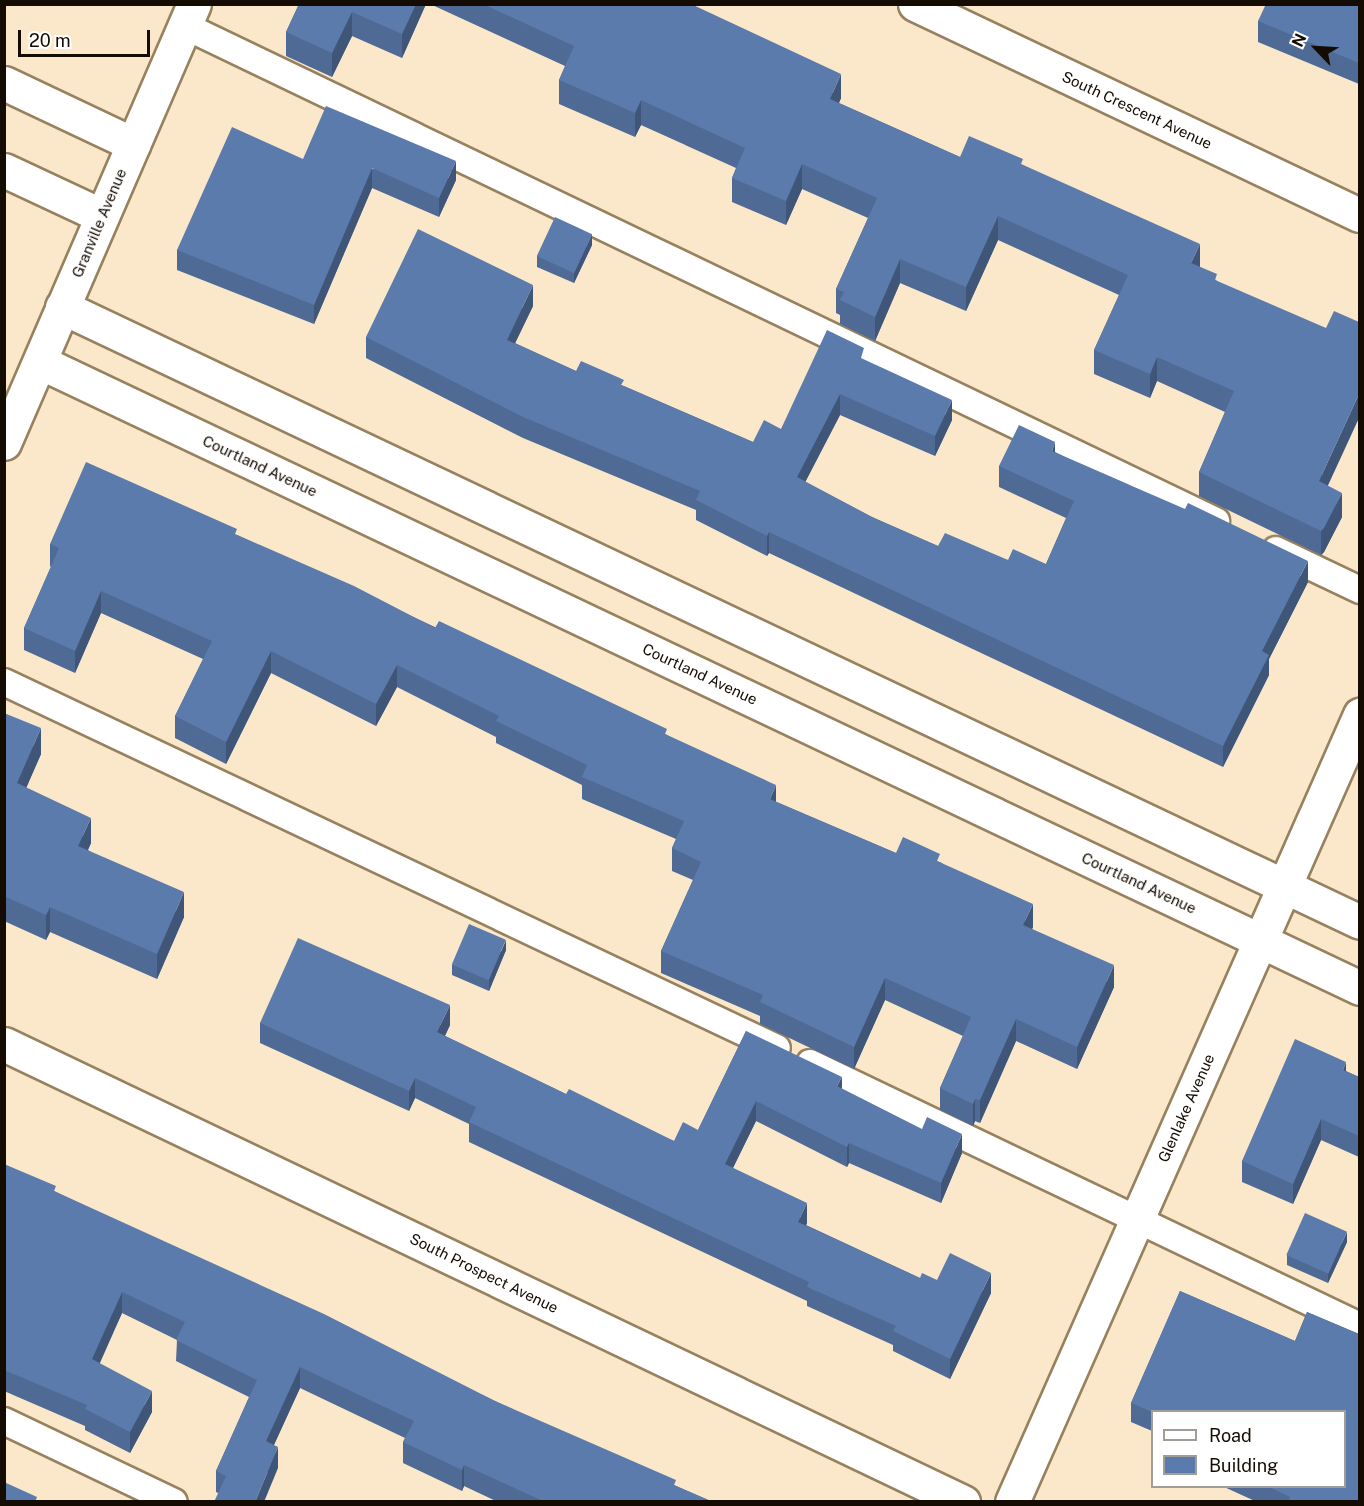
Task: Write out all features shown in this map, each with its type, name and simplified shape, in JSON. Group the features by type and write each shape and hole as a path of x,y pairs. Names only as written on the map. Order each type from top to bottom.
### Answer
{"street":[{"name":"South Crescent Avenue","path":"915,4 1359,215"},
{"name":"Granville Avenue","path":"4,443 189,15"},
{"path":"4,83 133,144"},
{"path":"4,170 102,216"},
{"path":"62,307 1359,922"},
{"name":"Courtland Avenue","path":"40,362 1359,987"},
{"name":"Glenlake Avenue","path":"1012,1502 1359,714"},
{"name":"South Prospect Avenue","path":"4,1044 963,1502"}],"lane":[{"path":"189,15 1359,590"},
{"path":"4,682 1138,1218 1359,1326"},
{"path":"4,1421 174,1502"}],"building":[{"path":"299,4 416,4 402,34 352,12 332,53 286,32"},
{"path":"483,4 691,4 841,74 830,99 960,157 969,136 1023,159 1021,164 1200,244 1191,263 1217,274 1215,280 1326,328 1334,311 1359,322 1359,394 1319,481 1342,493 1324,528 1321,531 1199,472 1234,391 1157,357 1150,374 1094,350 1128,275 998,216 966,287 900,259 875,317 840,300 844,292 836,289 877,198 802,164 786,201 732,178 745,148 641,100 635,113 559,80 574,46"},
{"path":"1266,4 1359,5 1359,63 1258,21"},
{"path":"326,106 456,161 439,198 372,168 314,305 177,250 232,127 303,159"},
{"path":"555,217 592,234 574,273 537,256"},
{"path":"418,229 533,285 507,340 576,371 581,361 624,380 621,385 753,442 764,420 781,429 827,330 864,348 861,358 952,400 935,436 840,394 797,477 872,517 938,546 945,533 1008,560 1013,549 1046,564 1074,501 999,466 1019,425 1055,442 1052,451 1185,509 1188,503 1308,561 1262,651 1269,655 1223,746 769,532 767,536 696,500 700,491 523,417 366,337"},
{"path":"86,462 237,529 235,534 354,586 435,628 439,621 667,729 665,734 776,785 770,799 896,853 903,837 940,854 937,861 1033,904 1023,925 1114,965 1077,1047 1016,1019 980,1100 975,1099 973,1104 940,1088 971,1017 885,978 854,1047 760,1002 763,995 661,951 701,862 672,848 684,821 582,777 587,765 496,721 499,716 397,665 376,704 271,651 226,742 175,716 212,641 101,591 75,651 24,628 59,548 50,544"},
{"path":"4,713 41,728 17,783 91,818 78,846 184,892 157,954 50,907 46,915 4,896"},
{"path":"469,924 506,940 489,980 452,965"},
{"path":"298,938 450,1005 437,1032 566,1094 569,1089 674,1141 683,1122 698,1130 746,1031 842,1077 837,1086 922,1129 927,1117 962,1134 941,1183 849,1143 847,1147 756,1101 725,1164 807,1203 798,1222 920,1278 922,1273 937,1280 950,1253 991,1273 950,1359 893,1331 896,1326 807,1287 809,1282 469,1122 476,1107 415,1078 409,1091 260,1023"},
{"path":"1295,1039 1346,1062 1343,1070 1359,1077 1359,1136 1321,1119 1293,1184 1242,1161"},
{"path":"4,1164 56,1186 54,1191 324,1314 495,1401 676,1480 674,1485 713,1502 545,1502 464,1465 462,1470 403,1442 414,1421 300,1367 266,1441 278,1447 255,1502 214,1502 226,1476 216,1471 257,1380 176,1340 185,1322 122,1292 92,1359 152,1391 130,1432 85,1409 87,1405 4,1370"},
{"path":"1305,1213 1347,1232 1328,1274 1286,1255"},
{"path":"1180,1291 1295,1341 1307,1312 1359,1334 1359,1502 1288,1502 1290,1497 1271,1488 1346,1488 1346,1410 1151,1412 1131,1403"},
{"path":"4,1482 37,1497 35,1502 4,1502"}]}
